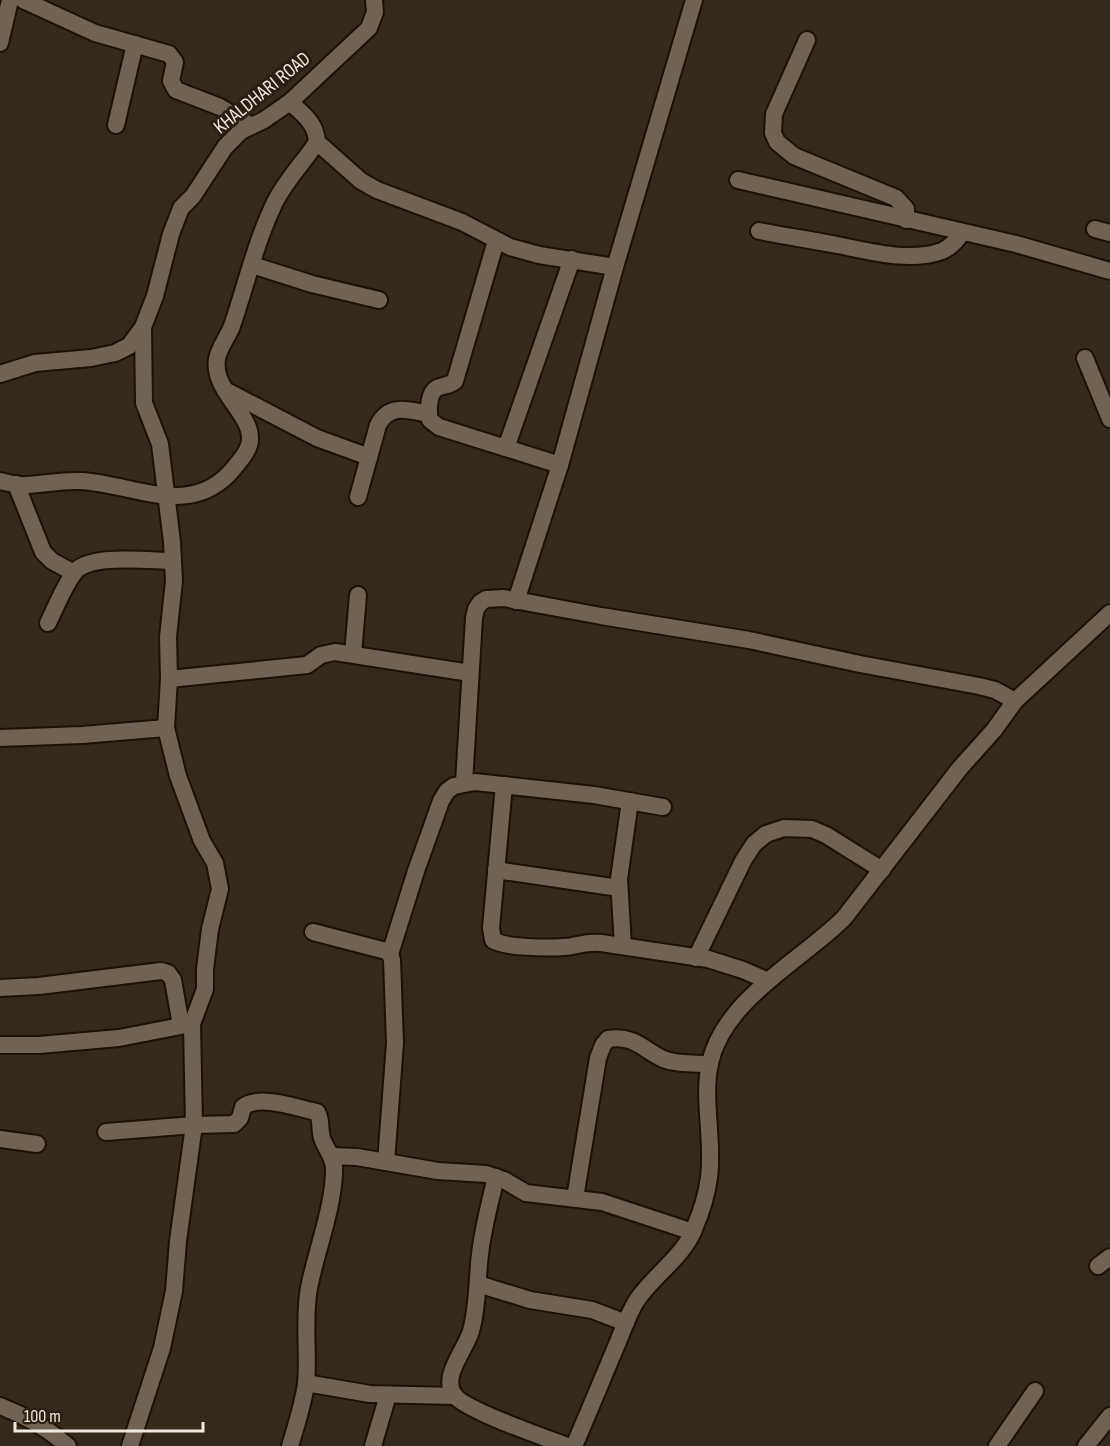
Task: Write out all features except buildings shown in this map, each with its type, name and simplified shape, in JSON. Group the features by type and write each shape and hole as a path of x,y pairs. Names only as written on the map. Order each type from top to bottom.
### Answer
{"street":[{"path":"0,42 10,0"},
{"path":"23,0 95,33 162,51 175,62 171,81 176,90 220,107 250,125"},
{"name":"KHALDHARI ROAD","path":"143,327 155,296 171,234 181,208 193,196 225,147 241,131 264,120 290,102 369,28 375,12 374,0"},
{"path":"516,601 560,465 615,267 694,0"},
{"path":"807,40 774,114 773,133 777,142 794,156 896,198 906,209 906,220"},
{"path":"116,125 135,44"},
{"path":"74,573 52,561 43,552 8,483 80,481 167,497 206,491 227,476 250,444 251,435 247,424 225,390 217,372 217,360 232,327 262,233 277,199 317,142 317,135 311,122 290,102"},
{"path":"317,142 361,181 377,190 462,222 496,241 527,252 615,267"},
{"path":"738,180 1016,244 1110,271"},
{"path":"759,231 885,254 909,255 944,250 952,246 962,233"},
{"path":"496,241 455,381 435,389 432,393 430,420 439,427 560,465"},
{"path":"506,448 572,259"},
{"path":"252,266 312,284 379,300"},
{"path":"0,374 35,363 91,358 115,353 129,346 143,327"},
{"path":"143,327 144,403 160,444 173,561 174,581 168,637 169,679 166,728 178,776 202,841 215,863 220,889 210,929 205,989 187,1025"},
{"path":"1085,358 1110,419"},
{"path":"225,390 317,438 369,457"},
{"path":"358,497 382,417 387,412 405,410 429,414"},
{"path":"48,623 74,573 86,564 97,561 173,561"},
{"path":"353,654 358,595"},
{"path":"464,783 476,609 486,599 504,598 749,640 979,686 995,690 1016,701"},
{"path":"574,1446 636,1302 644,1290 686,1246 704,1202 710,1176 708,1081 710,1064 714,1048 729,1023 768,981 837,925 960,768 1016,701 1110,613"},
{"path":"169,679 307,665 328,653 353,654 470,673"},
{"path":"0,738 82,735 166,728"},
{"path":"386,1162 394,1044 393,965 390,954 416,871 441,801 447,791 464,783 504,785 663,807"},
{"path":"504,785 491,928 491,936 497,943 563,947 587,941 623,946 725,963 768,981"},
{"path":"623,946 619,888 621,852 630,801"},
{"path":"696,958 743,861 754,844 766,834 784,828 812,829 826,835 882,870"},
{"path":"496,870 619,888"},
{"path":"313,932 390,954"},
{"path":"0,988 168,972 173,980 187,1025 194,1125 168,1324 130,1446"},
{"path":"0,1045 39,1045 118,1038 187,1025"},
{"path":"575,1197 598,1058 608,1039 625,1037 664,1060 676,1063 710,1064"},
{"path":"106,1132 194,1125 234,1125 247,1103 259,1101 316,1112 320,1116 322,1139 334,1164 332,1184 307,1301 306,1383 290,1446"},
{"path":"0,1138 38,1144"},
{"path":"332,1156 357,1157 438,1171 486,1174 526,1193 575,1197 620,1207 693,1232"},
{"path":"496,1177 483,1236 472,1328 454,1365 449,1379 450,1388 455,1396 472,1408 567,1446"},
{"path":"478,1284 530,1300 592,1310 626,1323"},
{"path":"306,1383 388,1395 455,1396"},
{"path":"997,1446 1035,1391"},
{"path":"373,1446 388,1395"},
{"path":"0,1406 24,1415 43,1426 68,1446"},
{"path":"1086,1446 1110,1416"}]}
